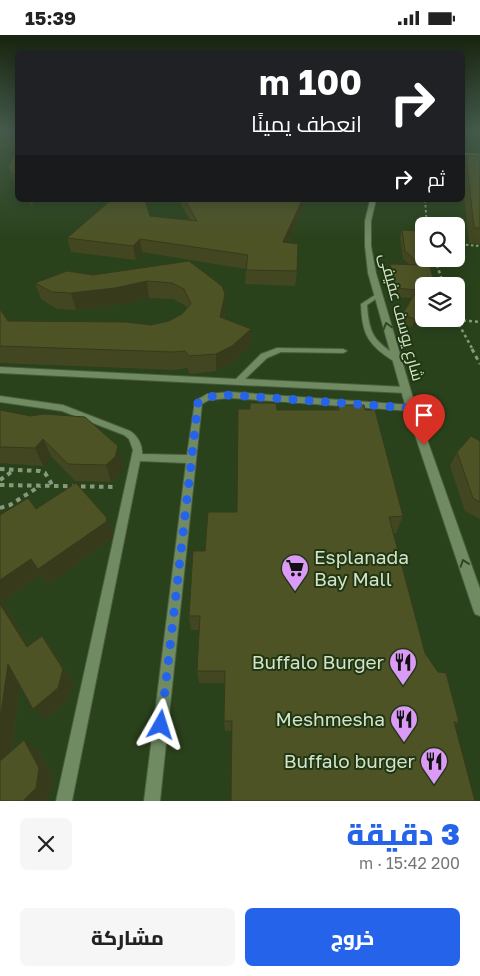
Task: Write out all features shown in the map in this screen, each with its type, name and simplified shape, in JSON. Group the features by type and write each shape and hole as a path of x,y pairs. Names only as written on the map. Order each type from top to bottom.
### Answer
{"street":[{"name":"شارع يوسف عفيفى","path":"373,202 368,221 368,246 378,295 411,408 480,609"}],"lane":[{"path":"378,295 364,304 369,338 377,347 397,360"},
{"path":"238,382 264,356 280,350 343,351"},
{"path":"0,370 406,390"},
{"path":"152,801 198,403 207,397 230,395 411,408"},
{"path":"0,399 63,408 127,433 136,443 137,457 64,801"},
{"path":"137,457 191,459"}],"path":[{"path":"425,202 426,217"},
{"path":"465,245 480,246"},
{"path":"465,320 480,322"},
{"path":"460,327 480,364"},
{"path":"0,469 42,472 53,486"},
{"path":"0,480 14,470"},
{"path":"0,485 130,487"},
{"path":"1,506 41,486"}],"building":[{"path":"15,166 15,176 8,167"},
{"path":"467,166 480,166 480,228 474,228"},
{"path":"109,202 146,202 150,216 197,221 186,202 301,202 283,242 298,244 297,271 246,270 248,255 140,239 133,246 67,238"},
{"path":"402,230 415,231 415,260 405,251"},
{"path":"189,261 222,286 225,294 220,317 251,329 232,346 216,354 189,356 185,351 0,346 0,309 8,321 125,322 151,325 169,321 182,314 191,304 184,289 172,283 147,281 115,288 71,293 52,292 35,283 67,271 93,275"},
{"path":"390,264 430,267 433,277 415,277 415,290 396,288"},
{"path":"415,293 415,319 402,315"},
{"name":"Esplanada Bay Mall","path":"250,403 276,403 277,410 339,410 338,405 364,405 365,410 375,410 403,516 389,517 425,653 438,672 446,673 459,722 454,722 475,801 231,801 232,721 224,721 225,671 197,671 200,616 189,616 193,551 205,551 208,512 237,512 238,409 250,409"},
{"path":"0,410 31,416 44,414 85,417 118,446 115,457 106,465 68,464 43,439 35,448 0,447"},
{"path":"471,436 480,441 480,502 473,498 457,452"},
{"path":"76,483 107,518 106,522 38,569 31,559 0,580 0,515 28,498 36,509"},
{"path":"0,604 27,647 42,636 63,669 58,688 33,709 8,664 0,720"},
{"path":"24,740 39,768 36,788 23,801 0,801 0,761"}],"place":[{"name":"Esplanada Bay Mall","path":"295,592"},
{"name":"Buffalo Burger","path":"403,686"},
{"name":"Meshmesha","path":"404,743"},
{"name":"Buffalo burger","path":"434,785"}],"route":[{"path":"161,725 198,403 207,397 230,395 411,408 424,445"}]}
